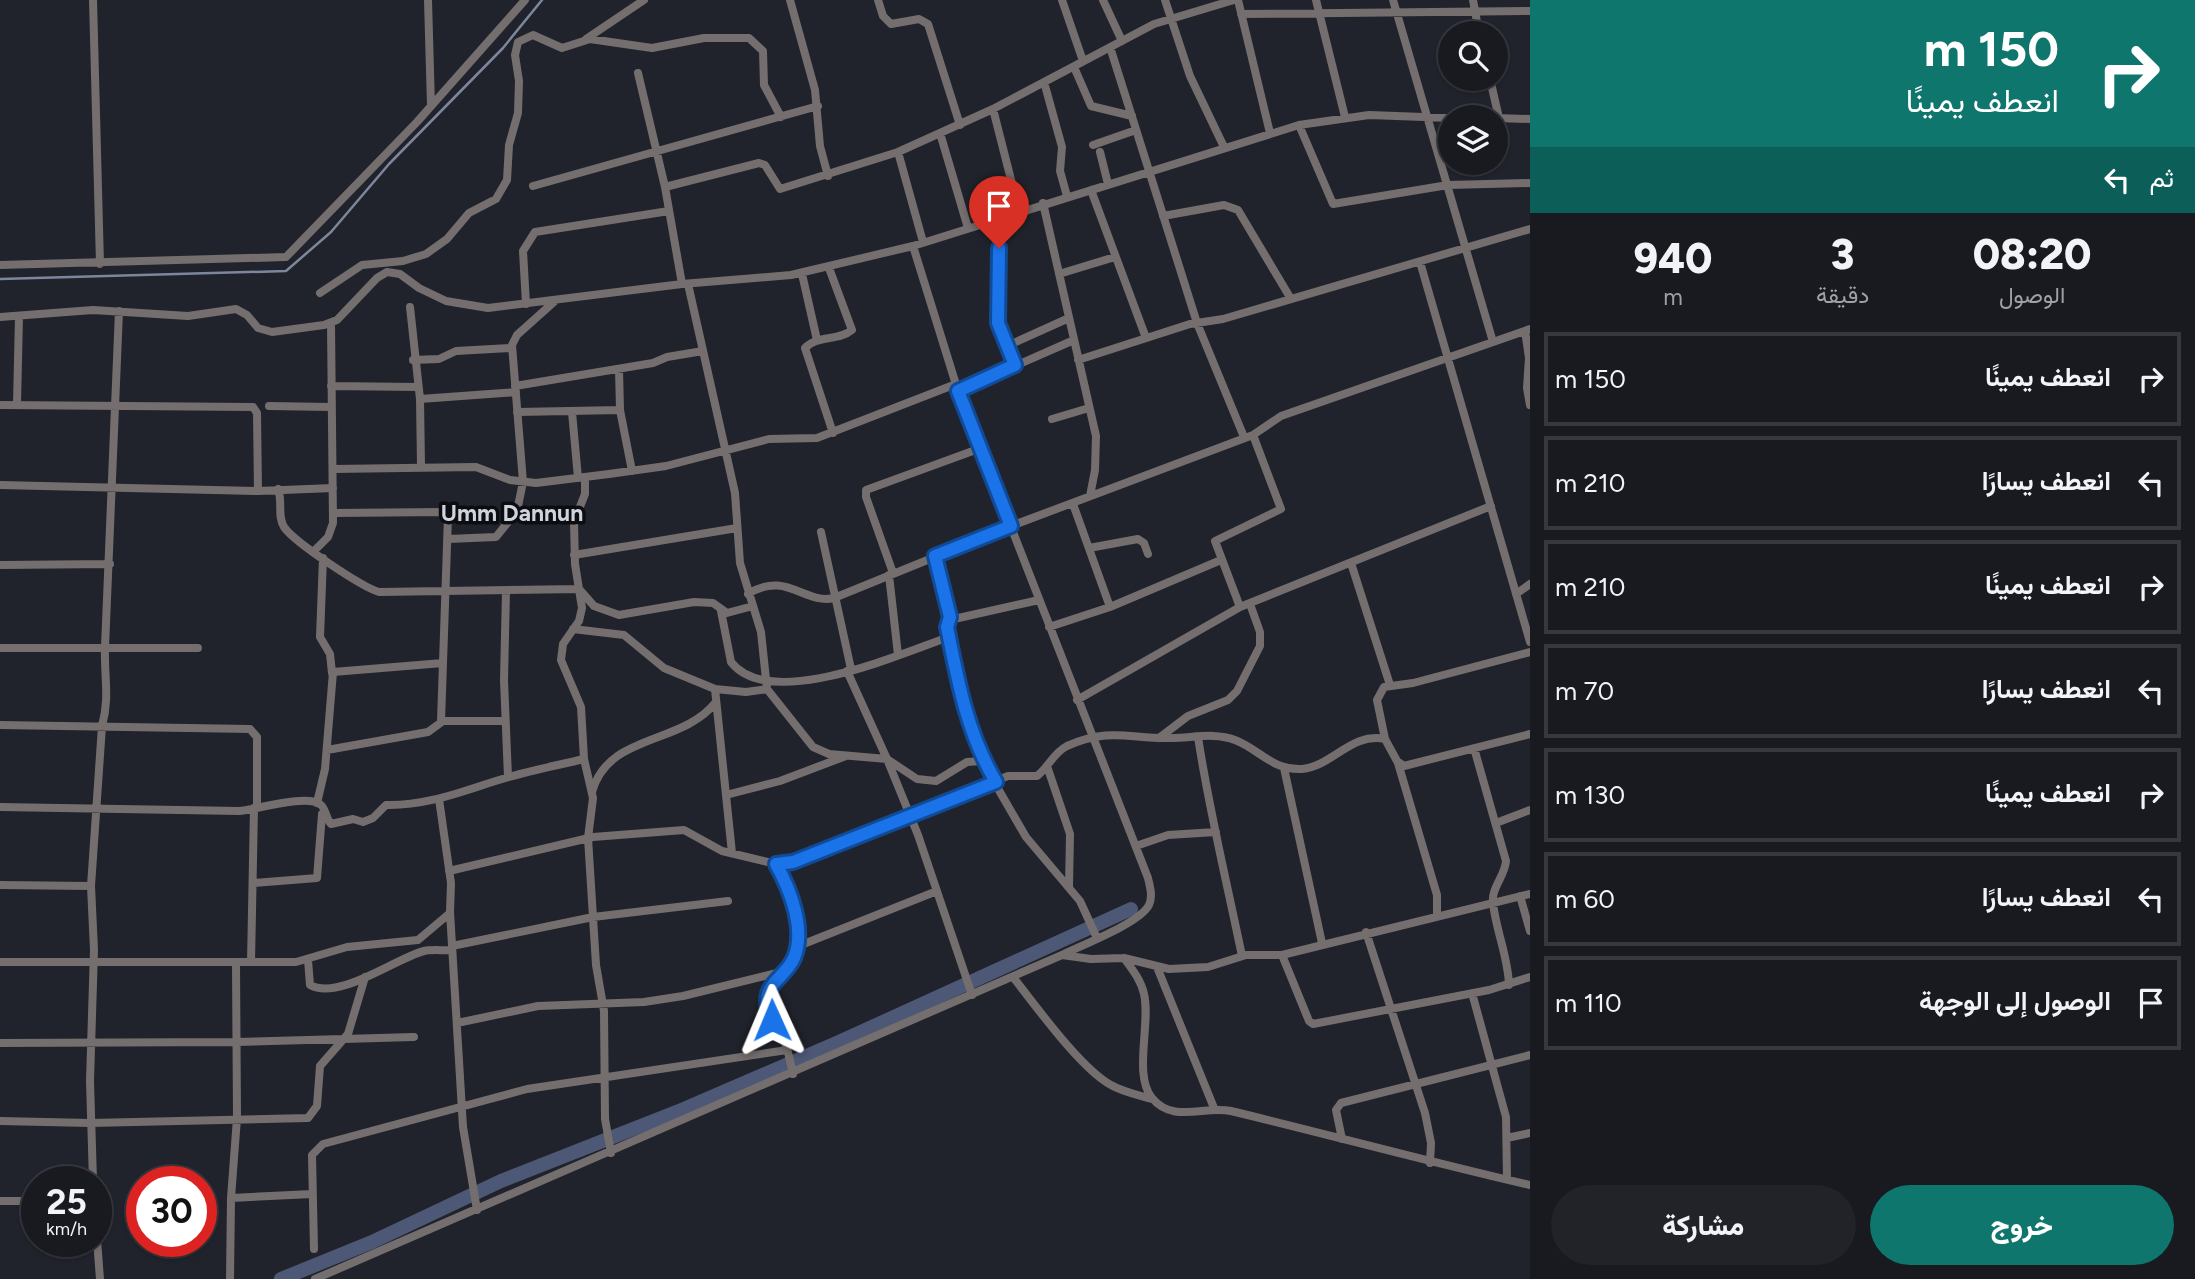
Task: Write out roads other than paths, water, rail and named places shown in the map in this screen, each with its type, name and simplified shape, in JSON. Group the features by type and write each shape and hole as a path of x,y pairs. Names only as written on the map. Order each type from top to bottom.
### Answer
{"street":[{"path":"93,0 100,264"},
{"path":"428,0 431,106"},
{"path":"0,265 286,257 431,106 525,0"},
{"path":"320,293 362,265 395,262 433,249 469,213 492,202 503,191 519,101 515,55 518,42 533,35 565,48 586,39 644,0"},
{"path":"790,0 818,106 820,146 828,176"},
{"path":"877,0 883,16 891,24 919,19 928,24 960,125"},
{"path":"1062,0 1083,61"},
{"path":"1103,0 1122,41"},
{"path":"1165,0 1198,96 1224,147"},
{"path":"665,187 759,163 765,165 780,189 828,176 898,152 960,125 1169,18 1236,0 1270,133"},
{"path":"1316,0 1345,117"},
{"path":"1393,0 1425,118 1448,185 1493,342"},
{"path":"1472,0 1476,21"},
{"path":"1241,15 1530,11"},
{"path":"586,39 652,48 704,38 749,38 763,51 764,85 781,117"},
{"path":"1110,47 1197,323 1281,509 1217,538 1215,546 1240,607"},
{"path":"1074,67 1091,106 1132,116"},
{"path":"638,73 735,493 740,562 763,643 766,685"},
{"path":"1044,82 1062,147 1060,171 1067,197"},
{"path":"533,186 818,106"},
{"path":"993,108 1019,211"},
{"path":"0,317 93,310 188,316 236,309 247,315 258,328 269,332 331,323 346,313 380,275 394,272 428,293 456,304 488,308 685,284 802,274 913,246 1299,125 1345,117 1438,118"},
{"path":"1508,118 1530,119"},
{"path":"1299,125 1333,204 1448,185 1530,183"},
{"path":"1108,184 1096,149 1136,130"},
{"path":"940,134 968,228"},
{"path":"898,152 923,242"},
{"path":"1091,190 1146,338"},
{"path":"1043,204 1096,447 1090,496"},
{"path":"1163,216 1224,205 1238,210 1292,299"},
{"path":"526,304 523,251 535,232 669,211"},
{"path":"996,218 1000,259 996,314 1015,365"},
{"path":"1078,360 1197,323 1292,299 1530,229"},
{"path":"315,1279 1013,977 1097,938 1147,909 1151,891 1136,846 957,387 913,246"},
{"path":"1059,274 1115,257"},
{"path":"394,272 395,262"},
{"path":"1420,262 1530,642"},
{"path":"829,268 852,330 847,334 817,340 805,348 833,433"},
{"path":"802,274 817,340"},
{"path":"448,539 498,535 519,506 523,482 512,348 517,335 556,301"},
{"path":"410,307 413,360 420,399 421,466"},
{"path":"92,1166 90,1044 94,963 91,886 102,726 109,700 104,681 104,647 120,312"},
{"path":"18,404 19,316"},
{"path":"1007,346 1069,318"},
{"path":"314,551 328,537 333,513 331,323"},
{"path":"748,594 774,585 791,587 821,599 834,598 875,584 891,574 1011,526 1249,436 1281,416 1527,330 1530,358 1527,388 1530,405"},
{"path":"333,469 476,467 523,482 666,466 769,439 808,439 833,433 1074,340"},
{"path":"413,360 439,359 456,351 512,348"},
{"path":"420,399 515,389 703,351"},
{"path":"619,369 620,410 632,471"},
{"path":"331,386 416,387"},
{"path":"0,405 253,407 257,413 258,491"},
{"path":"269,406 331,407"},
{"path":"1052,419 1089,408"},
{"path":"517,412 620,410"},
{"path":"572,412 584,494 574,522 582,608 563,644 561,660 581,707 584,758 592,792 593,811 588,838 597,974 603,1002 605,1119 611,1153"},
{"path":"898,655 891,574 866,490 981,448"},
{"path":"0,485 258,491 333,488"},
{"path":"278,489 284,527 323,558 374,590 445,592 579,589"},
{"path":"1073,504 1110,607"},
{"path":"1077,700 1240,607 1491,506"},
{"path":"333,513 444,512 449,518 441,721"},
{"path":"575,555 737,528"},
{"path":"821,532 849,670 910,815 972,995"},
{"path":"1089,548 1138,538 1144,543 1149,554"},
{"path":"935,556 950,617 947,625 965,715 982,761 1026,837 1069,886 1086,910 1097,938"},
{"path":"253,884 317,878 320,805 332,673 330,654 320,634 323,558"},
{"path":"1049,627 1110,607 1221,560"},
{"path":"1351,563 1390,685"},
{"path":"0,565 110,564"},
{"path":"1516,594 1530,584"},
{"path":"579,589 594,606 619,615 694,602 713,603 722,611 731,612 753,606"},
{"path":"506,591 505,721 508,777"},
{"path":"950,617 958,618 1039,600"},
{"path":"1159,737 1188,716 1228,700 1237,691 1260,646 1260,632 1250,604"},
{"path":"722,611 731,662 744,674 766,685 807,743 824,752 887,759 917,779 928,782 939,780 967,762 982,761"},
{"path":"573,629 624,635 664,668 715,689 746,692 766,685 849,670 949,637"},
{"path":"0,648 198,648"},
{"path":"1437,916 1437,895 1398,763 1385,739 1377,697 1380,689 1390,685 1413,683 1530,652"},
{"path":"332,673 443,663"},
{"path":"715,689 732,853"},
{"path":"592,792 598,774 612,757 695,722 716,702"},
{"path":"327,750 428,732 441,721 505,721"},
{"path":"0,725 252,730 257,737 251,962"},
{"path":"449,871 588,838 684,830 716,848 732,853 776,864 793,862 1012,775 1033,777 1062,749 1092,737 1128,733 1159,737 1231,738 1284,768 1305,769 1330,758 1351,743 1385,739"},
{"path":"1398,763 1404,766 1530,734"},
{"path":"1198,737 1242,956"},
{"path":"1474,748 1506,866 1493,903 1506,953 1509,985"},
{"path":"726,795 780,781 850,755"},
{"path":"320,805 331,824 353,819 363,822 373,818 386,805 408,806 439,799 508,777 584,758"},
{"path":"1047,765 1070,834 1069,886"},
{"path":"1284,768 1321,943"},
{"path":"439,799 449,871 462,1106 477,1210"},
{"path":"0,807 239,811 256,807 320,805"},
{"path":"1496,824 1530,810"},
{"path":"1136,846 1168,835 1216,832"},
{"path":"776,864 793,905 796,947 792,961 771,985 768,1005 787,1050 793,1074"},
{"path":"0,884 91,886"},
{"path":"796,947 937,891"},
{"path":"1062,955 1091,959 1124,958 1157,967 1202,968 1242,956 1282,955 1321,943 1530,894"},
{"path":"1520,896 1530,931"},
{"path":"309,960 308,980 314,988 337,987 423,951 452,948 593,917 728,901"},
{"path":"0,962 236,963 309,960 340,948 418,940 450,913"},
{"path":"1366,932 1430,1133 1430,1163"},
{"path":"1282,955 1311,1024 1472,993 1509,985 1530,977"},
{"path":"1124,958 1138,977 1144,992 1146,1084 1153,1099"},
{"path":"230,1279 231,1198 237,1118 236,963"},
{"path":"1157,967 1214,1108"},
{"path":"457,1023 538,1006 644,1002 683,996 781,972"},
{"path":"0,1121 90,1123 312,1115 317,1107 320,1066 345,1039 365,977"},
{"path":"1013,977 1047,1021 1100,1078 1117,1088 1153,1099 1167,1110 1181,1114 1214,1108 1430,1163 1530,1185"},
{"path":"1472,993 1506,1117 1507,1180"},
{"path":"0,1043 236,1042 414,1037"},
{"path":"314,1249 312,1155 319,1145 527,1089 787,1050"},
{"path":"1342,1139 1336,1113 1339,1104 1530,1055"},
{"path":"1507,1138 1530,1133"},
{"path":"231,1198 313,1194"},
{"path":"0,1201 21,1202"},
{"path":"98,1257 100,1279"}],"waterway":[{"path":"0,279 286,271 331,232 389,164 503,48 542,0"},
{"path":"281,1279 372,1242 501,1181 684,1109 839,1042 1131,909"}],"district":[{"name":"Umm Dannun","path":"512,513"}]}
